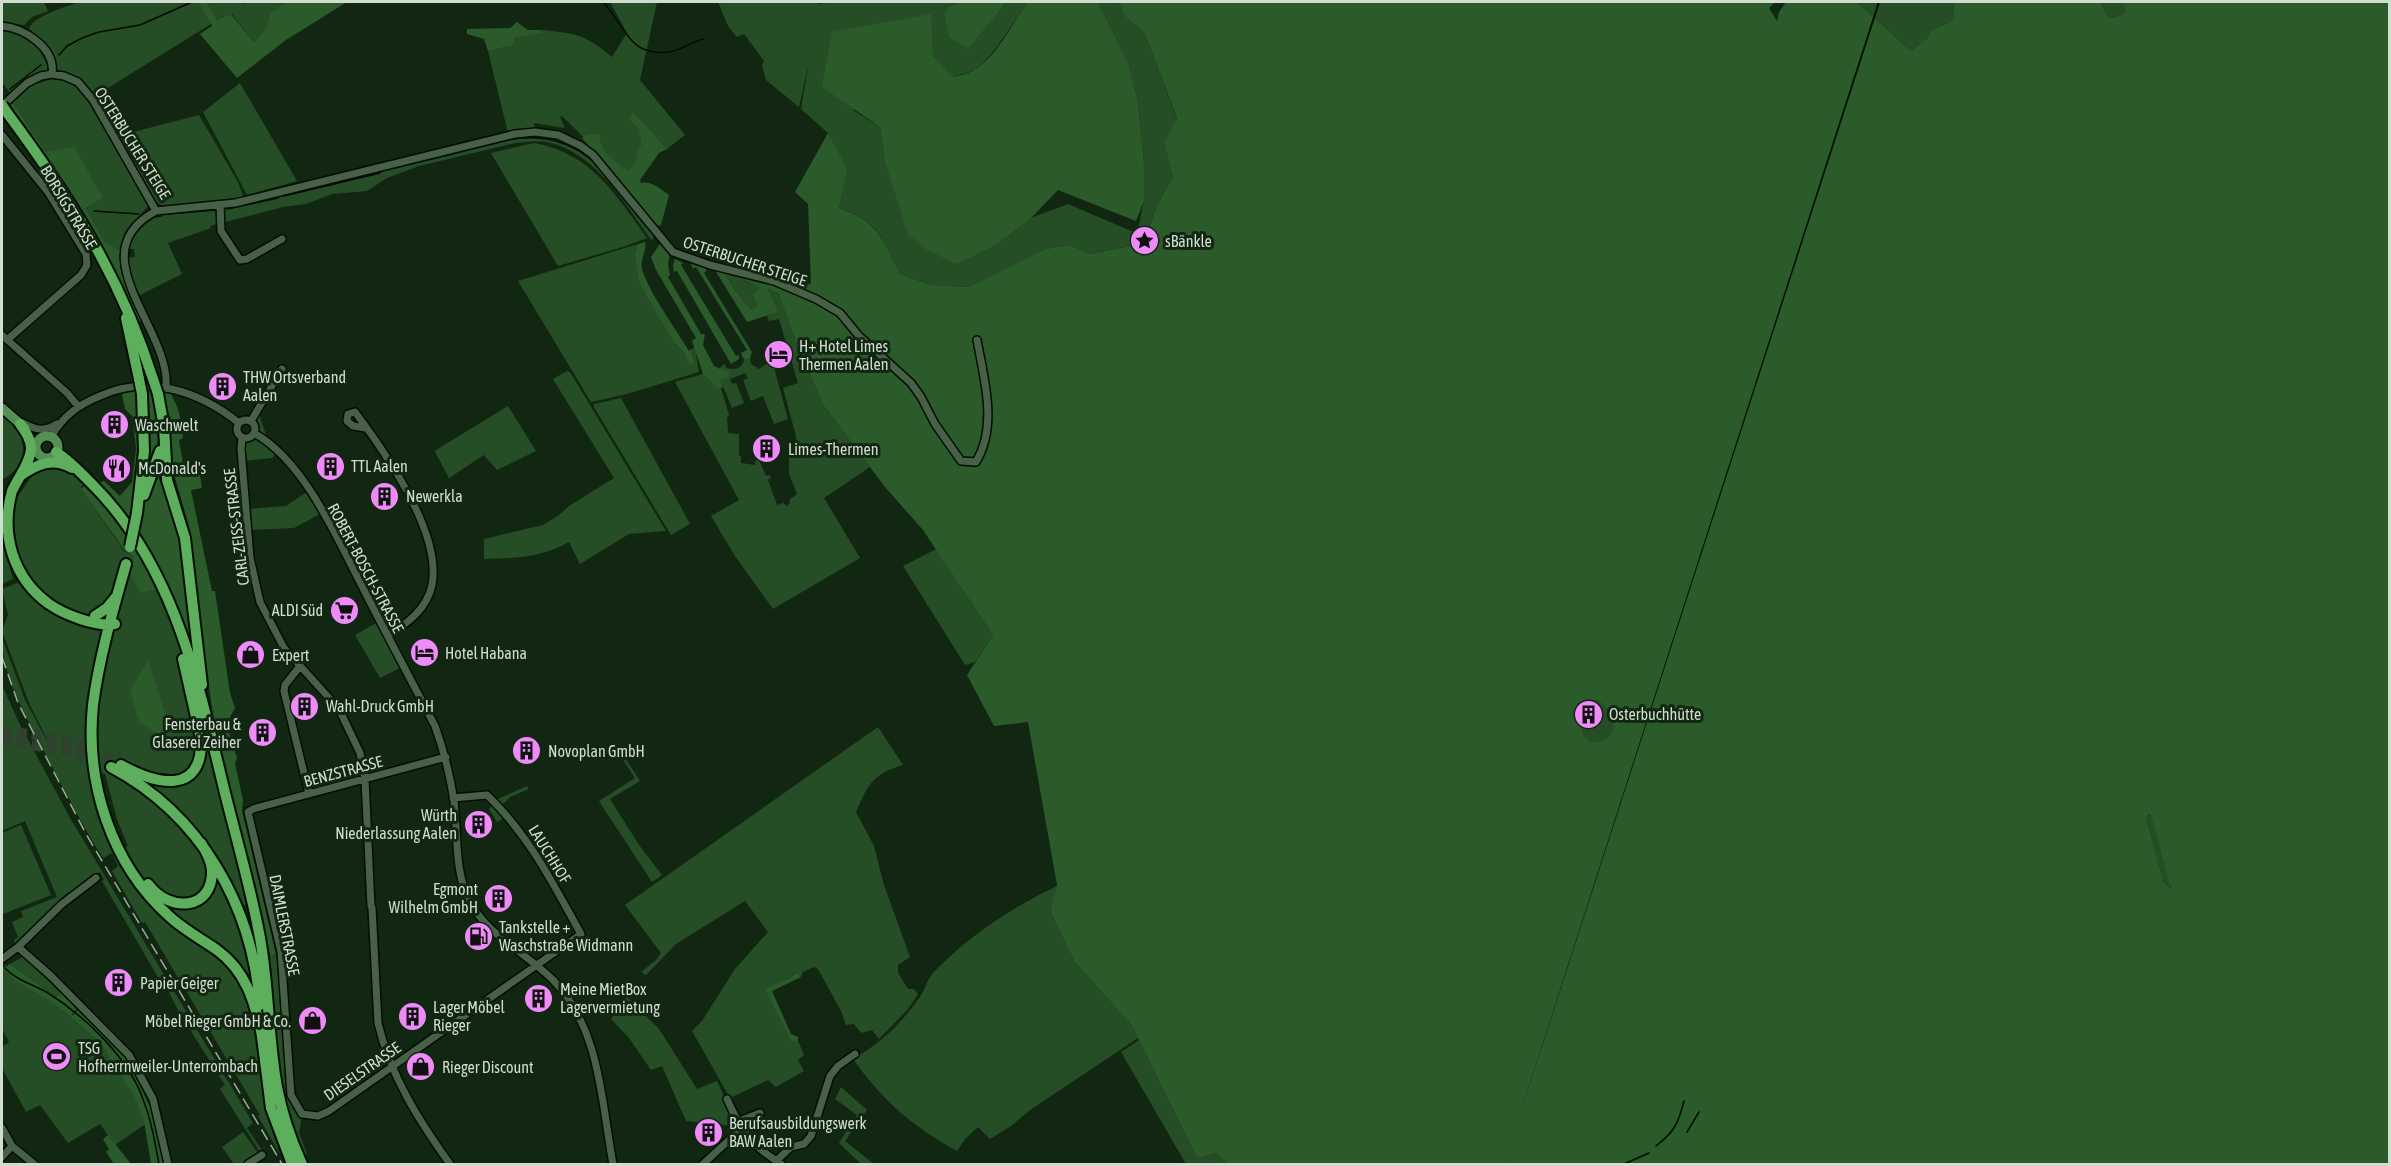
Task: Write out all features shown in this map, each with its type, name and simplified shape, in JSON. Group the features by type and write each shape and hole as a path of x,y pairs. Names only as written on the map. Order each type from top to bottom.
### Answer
{"highway":[{"path":"4,108 59,186 107,267 131,315 153,379 162,390 167,480 186,544 206,716"},
{"path":"107,267 128,324 141,394 144,451 138,510 93,705 92,754 99,795 113,839 132,873 154,902 175,922 218,951 236,967 251,993 262,1036"},
{"path":"20,424 31,446 5,514 6,540 10,556 20,577 56,608 113,623"},
{"path":"138,510 157,464 164,427"},
{"path":"56,452 83,475 117,510 145,550 169,600 206,716 246,875 262,953 278,1089 286,1122 302,1164"},
{"path":"20,476 39,454"},
{"path":"20,476 33,467 51,462 66,465 83,475"},
{"path":"126,564 113,623 98,735 104,786 115,825 134,865 161,898 176,904 190,903 198,899 209,886 211,866 201,843"},
{"path":"90,617 107,608 118,594"},
{"path":"169,600 200,729 202,750 200,760 192,772 168,782 151,779 113,764 166,804 201,843 224,877 244,924 256,975 271,1108 292,1164"},
{"path":"90,617 102,639 100,671"},
{"path":"128,769 158,790 182,811 221,858 248,909 262,953"}],"main road":[{"path":"2,408 39,440"},
{"path":"45,436 51,437 57,445 56,452 48,458 39,454 36,447 39,440 45,436"}],"street":[{"path":"2,26 23,30 30,35 47,55 52,69 51,74 27,83 4,108"},
{"name":"OSTERBUCHER STEIGE","path":"51,74 78,82 88,94 156,211 220,206 515,134 546,133 569,140 593,155 673,252 710,265 774,281 816,299 840,313 859,336 911,383 935,424 962,461 967,463 976,462 983,451 988,415 977,340"},
{"name":"BORSIGSTRASSE","path":"2,135 48,192 86,254 87,265 81,275 4,337"},
{"path":"220,206 221,231 240,260 282,239"},
{"path":"156,211 137,224 130,232 123,258 129,282 165,366 162,390"},
{"path":"4,337 67,393 78,406"},
{"path":"251,421 282,369"},
{"path":"10,415 40,430 50,428 78,406 114,389 128,386 162,390 212,404 239,423"},
{"path":"245,420 251,421 255,427 254,434 248,438 242,437 237,431 239,423 245,420"},
{"path":"51,437 61,421"},
{"path":"366,428 395,468 417,513 429,544 432,564 432,585 414,618 388,635"},
{"name":"ROBERT-BOSCH-STRASSE","path":"254,434 283,457 307,488 339,543 435,726 446,758 453,798 461,878 469,900 491,930 554,981 576,1008 588,1033 596,1062 613,1164"},
{"name":"CARL-ZEISS-STRASSE","path":"242,437 245,512 254,583 275,633 284,648 339,708 360,753 365,779 378,1023 393,1066 418,1120 450,1164"},
{"path":"300,666 285,685 284,691 309,794"},
{"name":"BENZSTRASSE","path":"248,812 446,758"},
{"name":"LAUCHHOF","path":"453,798 487,795 524,835 581,934"},
{"name":"DAIMLERSTRASSE","path":"248,812 281,952 291,1095 302,1114"},
{"path":"2,959 18,947 62,904 96,878"},
{"name":"DIESELSTRASSE","path":"302,1114 318,1116 329,1111 581,934"},
{"path":"18,947 59,983 129,1055 153,1099 168,1164"},
{"path":"727,1099 739,1126 751,1142 779,1163 791,1147 804,1144 811,1136 830,1076 838,1066 855,1054"},
{"path":"704,1164 739,1126 760,1113"},
{"path":"2,1128 12,1146 34,1164"},
{"path":"2,1157 12,1146"},
{"path":"248,1164 262,1155"}],"green space":[{"path":"2,2 44,2 48,11 32,17 24,25 2,23"},
{"path":"79,2 198,2 211,24 95,96 81,80 57,70 50,54 29,29 43,16"},
{"path":"198,2 207,2 217,20 231,14 254,43 266,28 270,13 286,2 347,2 286,40 237,78 200,34 212,26"},
{"path":"207,2 241,2 243,4 246,2 286,2 270,13 266,28 254,43 232,14 217,20"},
{"path":"610,2 657,2 640,80 685,135 667,149 661,142 625,178 562,116 560,117 565,128 534,123 535,129 508,133 488,51 514,45 513,38 541,33 540,30 562,32 587,39 612,57 627,33"},
{"path":"718,2 816,2 819,4 831,2 961,2 948,7 992,18 1006,2 1028,2 996,48 975,70 953,77 933,56 853,110 880,127 884,158 999,243 1031,218 1068,204 1145,237 1140,244 1088,254 1070,245 1045,249 969,287 931,285 900,274 884,241 872,226 853,213 839,208 846,169 828,133 801,109 804,105 801,108 809,63 799,107 766,80 762,65 764,61 744,34 737,37 728,26"},
{"path":"961,2 1006,2 968,49 949,37 945,16 948,7"},
{"path":"1028,2 1098,2 1129,65 1138,102 1144,164 1144,201 1136,221 1058,190 1031,218 999,243 957,264 927,250 908,234 884,158 880,127 822,87 832,32 931,14 933,56 954,77 971,72 992,55"},
{"path":"1098,2 1119,2 1124,16 1144,32 1177,119 1164,143 1173,177 1157,205 1147,232 1138,229 1144,201 1144,164 1138,102 1129,65"},
{"path":"1119,2 1775,2 1769,8 1777,21 1779,12 1786,2 1857,2 1911,51 1927,38 1931,30 1953,21 1954,2 2100,2 2108,16 2114,18 2125,13 2124,2 2389,2 2389,1164 1227,1164 1217,1153 1197,1158 1132,1026 1074,961 1050,911 1057,885 1028,722 994,726 967,675 993,635 923,530 885,487 824,406 803,360 778,293 768,289 778,312 747,322 715,270 715,268 722,269 737,293 751,309 758,306 753,295 760,288 724,268 727,263 762,269 802,285 811,284 808,204 795,192 828,133 847,169 839,208 872,226 884,241 900,274 931,285 969,287 1045,249 1070,245 1089,254 1140,244 1147,233 1157,205 1173,177 1164,143 1177,118 1144,32 1124,16","holes":["1597,700 1612,716 1613,725 1609,737 1592,742 1587,739 1581,727 1579,702","2151,815 2171,888 2164,883 2146,817"]},
{"path":"1857,2 1954,2 1953,21 1931,30 1927,38 1911,51"},
{"path":"2100,2 2124,2 2126,13 2114,18 2108,16"},
{"path":"517,22 528,30 540,30 542,33 514,38 514,45 488,51 484,39 467,34 467,29 510,28"},
{"path":"2,30 17,33 30,41 41,52 48,67 47,72 34,75 10,93 2,82"},
{"path":"52,79 64,80 82,91 149,205 125,232 120,250 104,241 86,208 103,198 46,152 11,100 29,86"},
{"path":"240,83 297,181 247,195 203,112"},
{"path":"11,100 46,152 74,147 103,198 86,208 104,241 120,250 122,271 141,320 138,322 93,232 58,176 7,104"},
{"path":"633,112 667,149 659,153 640,180 641,183 652,184 669,195 661,225 654,227 582,138 587,135 600,134 600,141 605,151 628,171 637,160 637,152 642,144 639,129 629,118"},
{"path":"199,115 238,182 244,198 192,206 163,206 155,199 118,136"},
{"path":"533,134 574,145 598,163 654,235 652,241 620,196 581,157 548,142 531,141 419,166 387,178 367,191 332,194 306,204 283,207 210,226 211,228 168,243 182,274 138,296 131,278 126,258 135,257 134,249 127,249 136,229 155,214 232,206"},
{"path":"534,143 554,148 586,166 612,191 647,238 558,266 491,153"},
{"path":"645,242 642,269 645,277 689,351 692,349 694,364 688,363 686,355 673,341 639,282 635,254 638,244"},
{"path":"661,242 670,252 668,265 670,275 668,277 701,334 705,334 703,345 714,366 729,373 728,377 720,379 723,387 718,389 703,374 692,341 696,338 656,270 651,257"},
{"path":"638,244 635,254 673,341 686,355 694,358 692,349 695,348 699,372 627,394 591,402 518,281"},
{"path":"675,259 683,263 681,265 736,356 739,355 739,359 731,364 677,271 674,272"},
{"path":"690,262 702,265 707,270 704,273 752,352 750,358 744,360 741,353 747,350 696,267 693,269"},
{"path":"722,269 761,288 759,306 751,309 737,293"},
{"path":"768,289 778,293 803,360 824,406 870,467 824,498 860,558 773,609 735,556 711,516 739,500 675,382 703,374 718,389 721,388 729,415 727,418 728,433 739,434 741,463 755,465 755,461 759,460 766,476 770,475 771,478 768,480 777,505 783,503 787,506 790,503 789,500 797,494 789,474 789,456 796,455 796,436 783,388 798,383 779,319 769,321 767,316 777,312"},
{"path":"750,358 751,364 759,369 768,363 773,364 788,419 774,424 763,396 751,401 743,380 748,378 745,373 730,379 732,384 736,383 744,403 732,408 720,379 720,368 724,364 727,368 738,368 744,360"},
{"path":"567,371 570,372 666,531 629,534 580,564 569,542 538,554 484,559 484,539 543,525 614,478 553,379"},
{"path":"132,388 151,391 157,417 158,441 152,459 177,529 193,633 188,634 169,586 141,593 130,574 133,556 125,551 80,488 104,481 120,496 132,482 136,448 132,416 125,409 121,390"},
{"path":"163,393 171,394 180,415 183,438 179,440 184,469 199,469 202,488 191,490 212,591 215,591 230,693 235,708 230,717 235,728 229,732 237,758 235,764 243,800 242,811 276,954 271,958 215,728 189,526 173,471 169,420"},
{"path":"621,398 690,524 671,535 594,407 594,404"},
{"path":"508,406 536,451 497,470 484,455 449,478 436,450"},
{"path":"258,411 269,444 277,452 272,458 242,461 245,438 254,433 255,427 251,421"},
{"path":"2,415 21,432 23,452 17,467 10,475 2,479"},
{"path":"46,467 57,468 71,474 84,484 80,488 124,551 133,556 130,574 161,588 169,586 188,633 193,633 199,685 249,903 237,909 253,984 243,984 250,999 257,1035 266,1112 280,1154 258,1116 260,1115 112,871 118,866 112,853 103,858 87,831 29,723 10,681 2,638 25,700 58,761 29,703 2,631 8,615 2,589 17,583 22,585 26,576 15,554 10,516 17,498 33,474","holes":["92,772 105,774 117,819 128,846 115,851"]},
{"path":"307,492 320,514 294,528 251,530 249,509 286,506"},
{"path":"2,542 13,579 2,584"},
{"path":"936,549 993,635 975,662 965,665 903,566"},
{"path":"378,622 402,667 380,678 355,635"},
{"path":"148,660 171,731 161,737 139,721 130,691"},
{"path":"2,685 20,725 70,818 253,1123 247,1128 261,1149 260,1152 220,1089 225,1085 179,1012 162,979 159,979 102,881 104,880 100,872 65,895 15,943 14,940 18,937 12,922 23,917 21,911 57,897 25,821 2,831"},
{"path":"1597,700 1612,716 1613,725 1609,737 1592,742 1583,734 1578,702"},
{"path":"878,727 903,765 884,772 872,782 856,812 874,846 884,885 910,957 898,965 898,973 908,989 914,989 918,994 908,1009 879,1039 872,1030 861,1033 854,1024 846,1025 818,969 814,967 803,972 801,977 795,972 791,977 766,989 791,1041 798,1041 804,1055 798,1060 804,1071 776,1087 768,1080 730,1098 692,1031 702,1021 735,969 768,932 745,901 676,944 646,975 641,972 661,953 625,905"},
{"path":"616,744 640,781 610,799 639,845 662,875 652,882 599,801 635,778 614,746 592,758 590,755"},
{"path":"527,786 529,789 510,797 503,804 510,814 497,822 489,809 498,799"},
{"path":"2151,814 2172,888 2164,883 2146,817"},
{"path":"21,825 51,895 3,914 2,833"},
{"path":"1057,886 1050,911 1074,961 1132,1026 1138,1038 990,1139 978,1127 965,1139 957,1151 926,1132 899,1111 876,1088 853,1059 873,1046 898,1024 920,997 933,973 975,935 1007,913"},
{"path":"281,952 291,1095 302,1114 299,1133 307,1154 301,1157 292,1132 280,1082 274,1031 268,954 271,958"},
{"path":"23,957 61,993 56,997 10,964"},
{"path":"10,964 56,997 61,993 78,1007 71,1016 41,995 15,981 3,968"},
{"name":"TSG Hofherrnweiler-Unterrombach","path":"5,967 43,991 101,1039 140,1099 147,1123 115,1145 100,1124 68,1143 40,1105 26,1112 2,1068 2,1047 9,1042 2,1029 2,969"},
{"path":"796,972 801,977 772,991 791,1034 798,1037 798,1041 791,1041 765,989 791,977"},
{"path":"626,996 659,1029 697,1089 717,1081 735,1121 733,1126 686,1121 662,1066 651,1070 629,1038 611,1019"},
{"path":"80,1008 126,1057 152,1111 164,1164 151,1164 144,1121 135,1098 101,1043 71,1017"},
{"path":"1139,1040 1197,1158 1217,1153 1227,1164 1186,1164 1121,1052"},
{"path":"841,1087 867,1110 845,1141 874,1164 861,1164 839,1143 857,1115 835,1099"},
{"path":"243,1132 258,1153 242,1164 234,1164 222,1147"},
{"path":"108,1135 131,1164 114,1164 106,1152 109,1149 103,1139"}],"shaded area":[{"path":"1878,2 1880,2 1504,1164"}],"waterway":[{"path":"59,55 67,46 82,38 99,32 140,25 192,2"},
{"path":"603,2 629,38 645,50 669,52 704,39"},
{"path":"10,89 41,65"},
{"path":"445,156 504,141 541,138 559,142 577,150 595,163"},
{"path":"394,167 440,157"},
{"path":"284,196 380,173"},
{"path":"617,190 626,201"},
{"path":"227,209 278,198"},
{"path":"167,214 216,210"},
{"path":"94,211 139,214"},
{"path":"153,217 161,216"},
{"path":"5,968 15,976 48,993 77,1014 105,1040 117,1055 128,1070 144,1102 159,1164"},
{"path":"1656,1146 1668,1136 1675,1126 1684,1101"},
{"path":"1687,1132 1699,1112"},
{"path":"1624,1164 1649,1153"}],"tunnel":[{"path":"2,732 31,734 59,740 114,761"},
{"path":"2,740 65,751 111,767"}],"railway":[{"path":"2,657 18,703 86,834 282,1164"}],"place":[{"name":"sBänkle","path":"1144,241"},
{"name":"H+ Hotel Limes Thermen Aalen","path":"778,355"},
{"name":"THW Ortsverband Aalen","path":"222,386"},
{"name":"Waschwelt","path":"114,425"},
{"name":"Limes-Thermen","path":"767,449"},
{"name":"TTL Aalen","path":"330,466"},
{"name":"McDonald's","path":"117,468"},
{"name":"Newerkla","path":"385,496"},
{"name":"ALDI Süd","path":"344,610"},
{"name":"Hotel Habana","path":"424,653"},
{"name":"Expert","path":"251,655"},
{"name":"Wahl-Druck GmbH","path":"305,706"},
{"name":"Osterbuchhütte","path":"1588,714"},
{"name":"Fensterbau & Glaserei Zeiher","path":"262,733"},
{"name":"Novoplan GmbH","path":"527,751"},
{"name":"Würth Niederlassung Aalen","path":"478,824"},
{"name":"Egmont Wilhelm GmbH","path":"499,898"},
{"name":"Tankstelle + Waschstraße Widmann","path":"478,936"},
{"name":"Papier Geiger","path":"119,983"},
{"name":"Meine MietBox Lagervermietung","path":"539,998"},
{"name":"Lager Möbel Rieger","path":"412,1016"},
{"name":"Möbel Rieger GmbH & Co.","path":"312,1021"},
{"name":"TSG Hofherrnweiler-Unterrombach","path":"57,1057"},
{"name":"Rieger Discount","path":"421,1067"},
{"name":"Berufsausbildungswerk BAW Aalen","path":"708,1132"}]}
